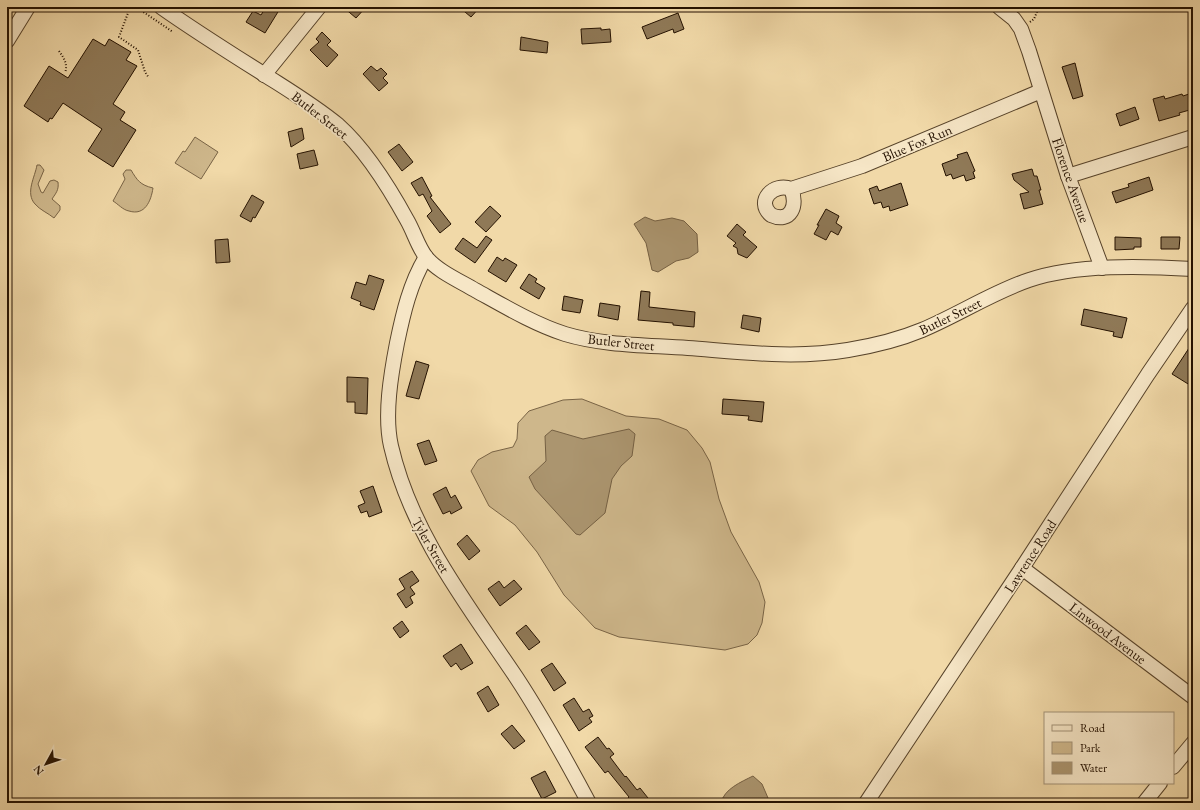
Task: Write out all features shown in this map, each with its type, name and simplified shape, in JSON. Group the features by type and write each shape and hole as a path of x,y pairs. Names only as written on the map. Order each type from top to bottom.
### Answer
{"street":[{"path":"7,41 28,7"},
{"name":"Butler Street","path":"161,7 324,114 350,137 400,207 426,257 432,264 543,326 581,338 622,344 788,354 834,352 857,349 886,342 923,330 1006,289 1028,280 1050,274 1102,268 1193,269"},
{"path":"264,75 319,7"},
{"name":"Florence Avenue","path":"999,7 1014,19 1021,29 1030,51 1068,176 1102,268"},
{"name":"Blue Fox Run","path":"791,189 862,166 1041,91"},
{"path":"1068,176 1193,136"},
{"name":"Tyler Street","path":"426,257 415,276 398,337 389,401 391,445 413,513 433,552 542,717 589,803"},
{"name":"Lawrence Road","path":"866,803 1193,308"},
{"name":"Linwood Avenue","path":"1022,568 1193,698"},
{"path":"1174,766 1193,742"},
{"path":"1144,803 1159,784"}],"path":[{"path":"136,7 173,32"},
{"path":"1021,29 1034,19 1039,7"},
{"path":"127,8 128,13 119,36 138,50 145,72 149,78"},
{"path":"58,51 66,61 67,65 65,73"}],"green space":[{"path":"195,137 218,152 201,179 175,163 183,151 185,152"},
{"path":"37,165 40,165 44,170 38,184 41,192 43,193 50,181 54,180 58,182 58,189 52,199 60,206 60,210 54,218 39,208 32,200 31,190"},
{"path":"126,170 131,170 139,182 153,188 149,202 139,211 135,212 127,210 113,201 125,179 123,174"},
{"path":"582,399 626,416 659,419 687,430 702,448 710,462 719,499 731,532 759,582 765,602 762,623 757,635 748,644 725,650 619,637 595,628 564,595 537,552 515,525 489,506 471,471 478,460 492,452 513,447 517,439 518,423 529,411 563,400"}],"water":[{"path":"645,217 655,221 672,218 684,221 697,234 698,252 689,258 676,261 658,272 652,270 646,243 634,224"},
{"path":"629,429 635,434 632,456 621,466 612,479 605,513 580,535 576,534 535,489 529,477 546,461 545,436 552,430 583,439"},
{"path":"753,776 762,784 768,798 762,803 721,803 729,790 738,783"}],"building":[{"path":"266,7 281,7 265,33 246,22 253,11 261,15"},
{"path":"343,7 366,7 356,18"},
{"path":"459,7 480,7 471,17"},
{"path":"678,13 684,29 674,33 673,29 647,39 642,27"},
{"path":"601,28 601,30 610,29 611,42 582,44 581,29"},
{"path":"322,32 331,41 327,45 338,55 327,67 310,50 319,42 316,39"},
{"path":"521,37 548,42 547,53 520,50"},
{"path":"93,39 105,46 109,39 131,52 126,60 137,66 113,104 125,112 120,120 136,130 113,167 88,151 102,129 63,103 52,119 50,118 48,122 24,106 49,66 68,78"},
{"path":"1075,63 1083,96 1073,99 1062,67"},
{"path":"371,66 377,71 381,68 387,74 383,78 388,83 379,91 363,74"},
{"path":"1182,94 1183,96 1189,94 1193,109 1179,113 1180,115 1159,121 1153,99 1164,96 1165,99"},
{"path":"1135,107 1139,119 1120,126 1116,114"},
{"path":"302,128 304,139 291,147 288,132"},
{"path":"399,144 413,162 402,171 388,152"},
{"path":"314,150 318,165 300,169 297,154"},
{"path":"967,152 975,171 973,172 975,178 966,181 964,175 953,179 951,174 946,176 942,164 958,158 957,155"},
{"path":"1032,169 1034,176 1037,176 1043,204 1024,209 1020,194 1029,192 1014,180 1012,174"},
{"path":"422,177 432,196 430,197 451,224 440,233 427,216 432,211 423,194 419,196 411,183"},
{"path":"1149,177 1153,190 1116,203 1112,192 1129,187 1128,184"},
{"path":"901,183 908,205 890,211 889,206 883,208 881,202 874,204 869,189 877,186 879,191"},
{"path":"252,195 264,202 251,222 240,216"},
{"path":"490,206 501,216 486,232 475,222"},
{"path":"826,209 839,216 836,223 842,227 838,235 831,231 826,240 814,234"},
{"path":"737,224 746,232 743,235 757,247 747,258 738,254 737,248 733,246 736,243 727,236"},
{"path":"486,236 492,240 475,263 455,249 463,238 477,248"},
{"path":"1115,237 1141,238 1141,247 1115,250"},
{"path":"1161,237 1180,237 1179,249 1161,249"},
{"path":"228,239 230,262 216,263 215,240"},
{"path":"497,257 503,261 505,258 517,265 506,282 488,271"},
{"path":"529,274 537,279 535,282 545,288 539,299 520,288"},
{"path":"369,275 384,280 374,310 360,305 361,302 351,298 356,282 366,285"},
{"path":"641,291 650,292 649,307 695,312 694,327 673,325 673,323 638,320"},
{"path":"564,296 583,300 580,313 562,310"},
{"path":"600,303 620,306 618,320 598,316"},
{"path":"1084,309 1127,318 1122,338 1113,336 1114,332 1081,325"},
{"path":"743,315 761,318 759,332 741,328"},
{"path":"1193,342 1193,387 1172,374"},
{"path":"416,361 429,365 419,399 406,396"},
{"path":"347,377 368,378 367,414 355,413 355,402 347,402"},
{"path":"723,399 764,402 762,422 748,420 749,416 722,414"},
{"path":"429,440 437,461 425,465 417,444"},
{"path":"373,486 382,512 369,517 367,511 361,513 358,506 365,503 360,491"},
{"path":"446,487 451,498 455,495 462,508 451,514 450,511 443,514 433,494"},
{"path":"467,535 480,551 469,560 457,544"},
{"path":"412,571 419,581 410,587 415,594 410,597 413,603 406,608 397,594 405,589 399,579"},
{"path":"514,580 522,589 500,606 488,589 499,581 504,588"},
{"path":"402,621 409,631 400,638 393,628"},
{"path":"526,625 540,642 529,650 516,633"},
{"path":"461,644 473,663 461,670 456,663 451,667 443,656"},
{"path":"552,663 566,683 554,691 541,670"},
{"path":"488,686 499,705 488,712 477,693"},
{"path":"574,698 583,712 589,709 593,716 589,718 592,722 579,731 563,705"},
{"path":"512,725 525,741 514,749 501,734"},
{"path":"598,737 607,749 609,748 614,754 610,757 625,777 626,776 637,790 640,788 652,803 632,803 608,771 605,773 585,747"},
{"path":"545,771 556,792 542,799 531,778"}]}
